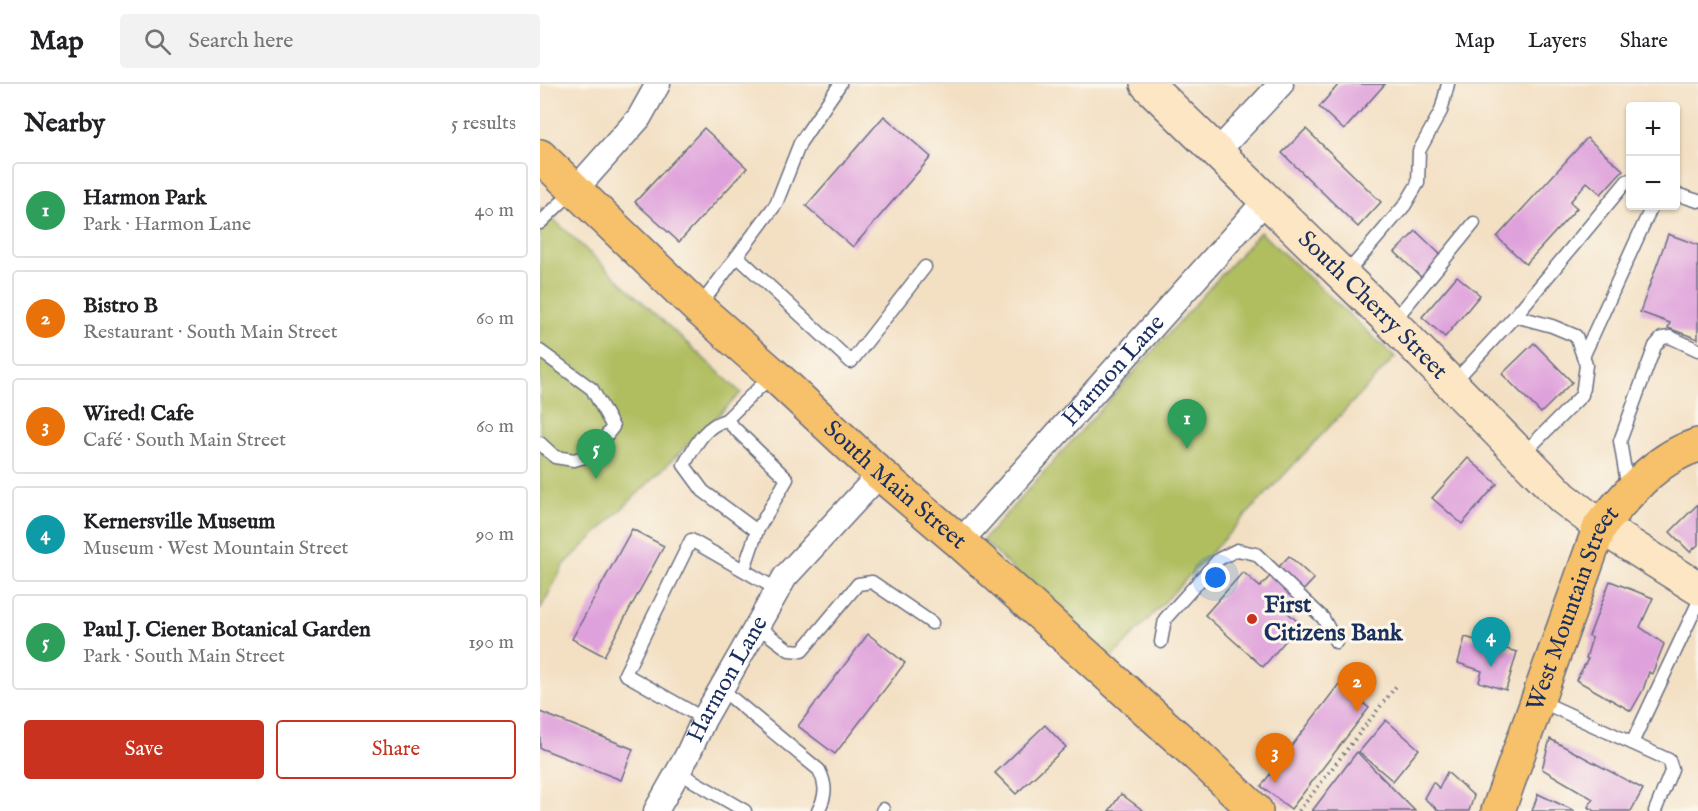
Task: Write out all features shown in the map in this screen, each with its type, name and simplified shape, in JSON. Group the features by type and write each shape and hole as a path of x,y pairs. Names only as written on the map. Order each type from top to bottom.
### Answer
{"main road":[{"name":"South Cherry Street","path":"1147,84 1392,323 1563,498 1600,526 1698,588"},
{"name":"South Main Street","path":"540,156 698,308 880,474 960,542 1190,749 1256,811"},
{"name":"West Mountain Street","path":"1497,811 1600,526 1661,462 1682,450 1698,445"}],"street":[{"path":"575,190 639,118 658,84"},
{"path":"1217,152 1281,84"},
{"name":"Harmon Lane","path":"960,542 1266,200"},
{"name":"Harmon Lane","path":"656,811 704,719 785,578 880,474"}],"lane":[{"path":"698,308 776,204 800,143 840,84"},
{"path":"1344,276 1405,205 1418,183 1419,151 1441,111 1448,84"},
{"path":"1452,384 1515,316 1626,183"},
{"path":"540,223 575,190"},
{"path":"1680,195 1698,201"},
{"path":"1583,357 1650,210"},
{"path":"1392,323 1474,224"},
{"path":"737,256 851,362 925,267"},
{"path":"1515,316 1552,326 1576,336 1586,365 1582,395 1522,456"},
{"path":"1629,494 1620,441 1655,346 1662,338 1670,337 1698,350"},
{"path":"540,351 592,389 613,427 591,455 574,460 555,457 540,443"},
{"path":"757,531 703,491 684,465 700,438 714,424 726,420 773,374"},
{"path":"726,420 787,479 757,531 744,569"},
{"path":"704,719 625,674 691,540 778,590"},
{"path":"1161,642 1165,619 1218,559 1238,550 1256,554 1323,618 1336,642"},
{"path":"758,626 789,650 802,651 858,584 872,582 932,623"},
{"path":"1632,743 1698,603"},
{"path":"721,689 819,770 825,783 824,798 818,811"},
{"path":"1538,699 1669,760 1672,770 1656,811"},
{"path":"678,771 746,811"}],"path":[{"path":"1299,811 1397,685"}],"green space":[{"path":"540,207 741,393 564,565 540,610"},
{"path":"1260,232 1395,357 1107,663 983,540"}],"building":[{"path":"1339,84 1385,84 1344,130 1319,107"},
{"path":"884,116 931,157 853,247 806,206"},
{"path":"704,128 747,168 679,242 635,202"},
{"path":"1306,129 1381,202 1358,227 1282,153"},
{"path":"1587,138 1623,170 1601,194 1587,182 1570,202 1577,208 1526,264 1497,237"},
{"path":"1416,231 1444,258 1423,279 1395,252"},
{"path":"1668,234 1698,245 1698,339 1668,328 1670,323 1640,312"},
{"path":"1457,276 1480,295 1445,337 1422,317"},
{"path":"1534,343 1572,382 1541,413 1502,374"},
{"path":"1468,458 1497,484 1462,524 1432,498"},
{"path":"1698,504 1698,545 1690,552 1670,532"},
{"path":"632,529 664,546 604,656 572,639"},
{"name":"First Citizens Bank","path":"1289,556 1314,579 1285,610 1300,624 1263,667 1205,615 1243,572 1260,587"},
{"path":"1610,581 1653,598 1640,627 1664,644 1652,674 1649,672 1643,690 1631,711 1576,680 1588,659 1586,658 1592,638 1589,636"},
{"path":"868,634 905,663 835,754 798,726"},
{"path":"1465,637 1517,652 1506,690 1479,682 1482,671 1458,663"},
{"path":"1339,684 1369,708 1291,809 1261,786"},
{"path":"540,712 633,749 621,780 540,748"},
{"path":"1386,720 1419,749 1393,781 1359,752"},
{"path":"1045,725 1066,747 1016,794 995,773"},
{"path":"1550,739 1643,789 1631,811 1595,811 1588,807 1593,799 1542,769"},
{"path":"1357,752 1415,811 1312,811"},
{"path":"1447,772 1474,796 1469,811 1439,811 1424,798 1433,782 1439,788"},
{"path":"1121,794 1144,811 1109,811"},
{"path":"1538,794 1575,811 1532,811"}],"place":[{"name":"Harmon Park","path":"1187,449"},
{"name":"Paul J. Ciener Botanical Garden","path":"596,479"},
{"name":"First Citizens Bank","path":"1252,619"},
{"name":"Kernersville Museum","path":"1491,667"},
{"name":"Bistro B","path":"1357,712"},
{"name":"Wired! Cafe","path":"1275,783"}]}
